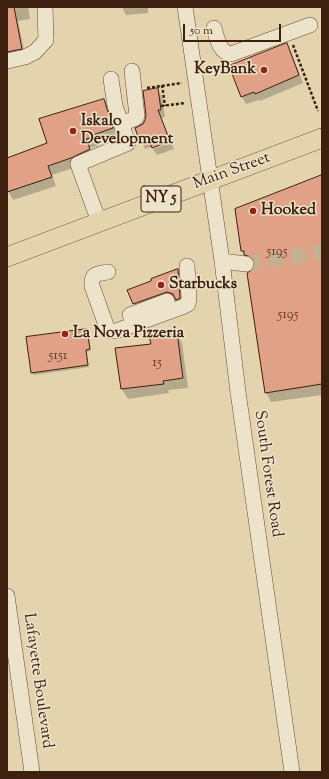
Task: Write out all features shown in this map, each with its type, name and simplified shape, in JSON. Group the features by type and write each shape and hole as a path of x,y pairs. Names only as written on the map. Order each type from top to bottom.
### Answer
{"main road":[{"name":"Main Street","path":"7,257 322,138"}],"street":[{"path":"7,61 25,57 35,52 46,40 45,7"},
{"name":"South Forest Road","path":"186,7 222,261 238,392 292,772"},
{"path":"214,28 222,50 231,54 310,25"},
{"path":"121,124 136,118 137,116 132,71"},
{"path":"99,222 78,164 128,143 115,106 111,79"},
{"path":"222,261 246,264"},
{"path":"108,272 96,274 91,280 107,328 111,331 116,331 188,304 187,266"},
{"path":"130,315 167,301"},
{"name":"Lafayette Boulevard","path":"7,596 32,772"}],"path":[{"path":"292,44 318,111"},
{"path":"293,59 297,57"},
{"path":"146,88 182,83"},
{"path":"162,86 165,106"},
{"path":"160,106 185,103"}],"building":[{"path":"7,7 14,7 22,49 7,52"},
{"name":"KeyBank","path":"287,43 299,75 255,94 254,92 241,97 229,66"},
{"path":"158,88 161,110 158,110 170,141 152,148 148,138 140,142 135,128 143,124 145,120 146,115 143,91"},
{"name":"Iskalo Development","path":"104,99 113,128 86,139 90,149 71,158 48,166 52,177 7,192 7,158 47,143 39,119"},
{"path":"322,175 322,384 265,393 247,273 253,269 255,265 251,257 244,255 244,251 241,251 235,209"},
{"name":"Starbucks","path":"178,269 180,298 176,300 173,294 167,292 133,304 127,290"},
{"path":"87,329 90,349 86,350 88,365 31,373 26,337"},
{"path":"177,332 183,378 163,381 164,384 121,389 115,348 151,344 149,336"}],"tunnel":[{"path":"246,264 322,252"}],"place":[{"name":"KeyBank","path":"264,70"},
{"name":"Iskalo Development","path":"73,131"},
{"name":"Hooked","path":"253,211"},
{"name":"Starbucks","path":"161,285"},
{"name":"La Nova Pizzeria","path":"65,334"}]}
